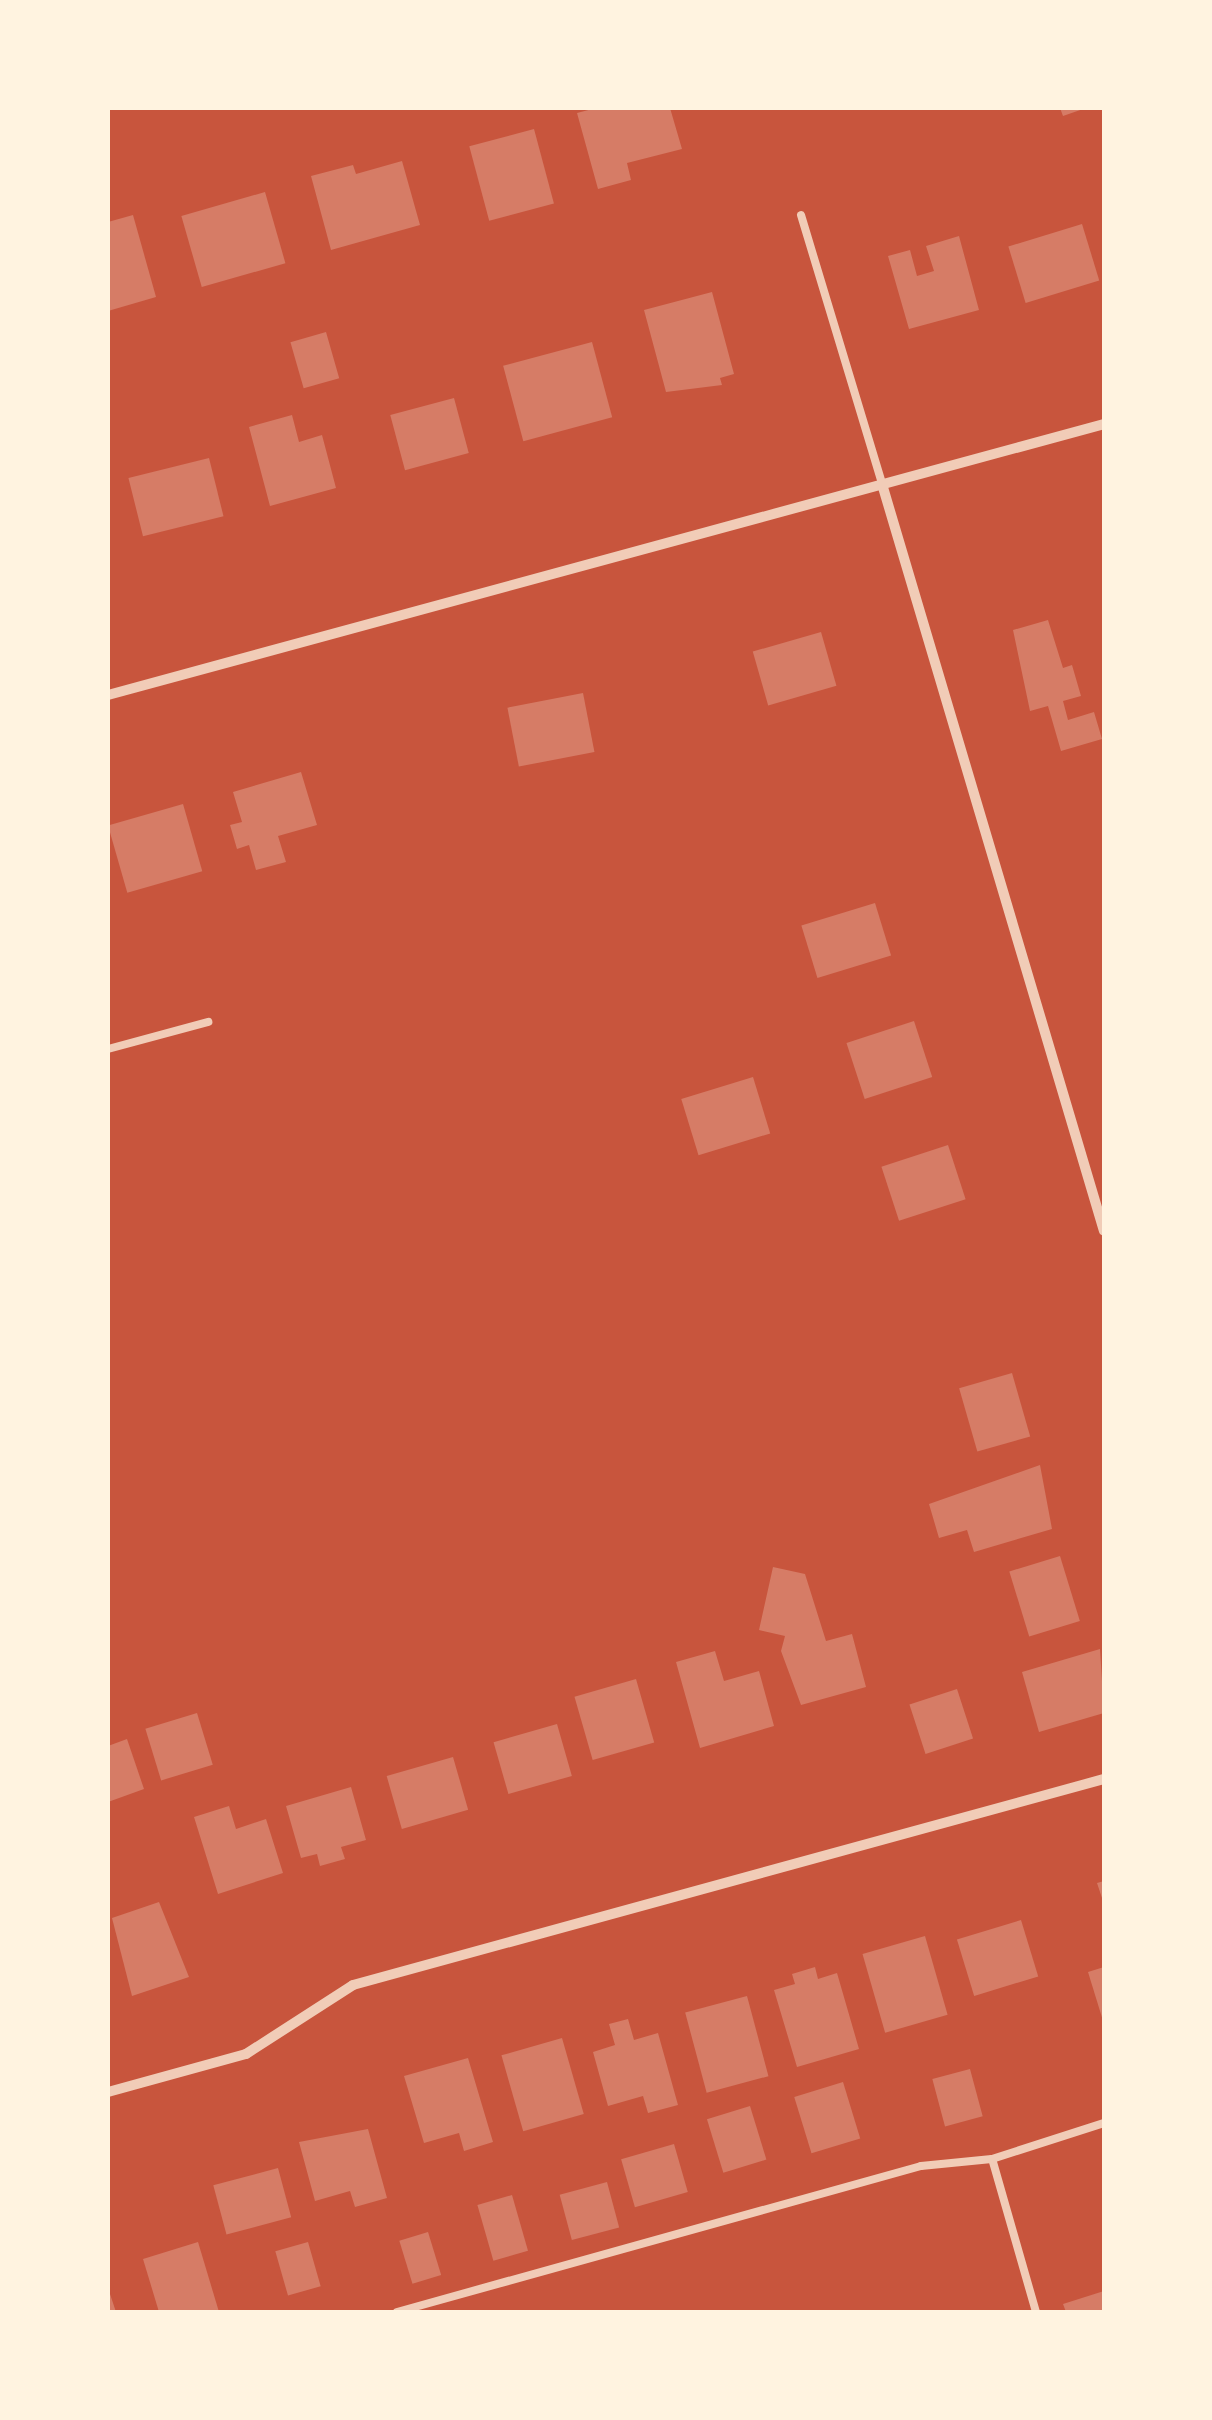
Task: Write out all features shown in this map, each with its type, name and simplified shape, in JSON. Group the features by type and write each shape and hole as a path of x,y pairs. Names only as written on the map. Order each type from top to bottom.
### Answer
{"street":[{"path":"108,695 1104,424"},
{"path":"882,484 1104,1231"},
{"path":"108,2092 246,2054 353,1985 1104,1780"}],"lane":[{"path":"801,215 882,484"},
{"path":"108,1049 208,1022"},
{"path":"398,2312 921,2166 992,2158 1104,2123"},
{"path":"992,2158 1036,2312"}],"building":[{"path":"596,108 670,108 682,149 627,163 631,180 598,189 577,113"},
{"path":"1060,108 1086,108 1063,116"},
{"path":"534,129 554,203 489,221 469,146"},
{"path":"402,161 420,225 331,250 311,176 353,165 356,174"},
{"path":"265,192 285,263 202,287 181,216"},
{"path":"133,215 156,297 108,311 108,222"},
{"path":"1082,224 1099,280 1026,303 1008,247"},
{"path":"959,236 979,310 909,329 888,256 910,250 917,276 934,271 926,246"},
{"path":"712,292 734,374 720,378 722,385 666,392 644,310"},
{"path":"326,332 339,378 304,388 290,342"},
{"path":"592,342 612,417 523,441 503,366"},
{"path":"454,398 469,453 405,470 390,415"},
{"path":"292,415 299,442 322,435 336,488 270,506 249,427"},
{"path":"209,458 224,516 143,536 128,478"},
{"path":"1048,620 1063,668 1072,665 1081,696 1063,701 1068,720 1094,712 1102,739 1061,751 1048,706 1030,711 1013,630"},
{"path":"821,632 836,686 768,705 753,652"},
{"path":"583,693 594,752 519,767 507,708"},
{"path":"301,772 317,825 278,836 286,862 256,870 249,845 237,849 230,825 242,822 233,792"},
{"path":"183,804 202,871 127,893 108,825"},
{"path":"875,903 891,956 817,978 801,926"},
{"path":"914,1021 932,1077 865,1099 846,1043"},
{"path":"753,1077 770,1133 699,1155 681,1099"},
{"path":"948,1145 966,1199 899,1221 881,1167"},
{"path":"1012,1373 1030,1436 977,1452 959,1388"},
{"path":"1040,1465 1052,1529 974,1552 967,1530 939,1538 929,1504"},
{"path":"1060,1556 1080,1621 1029,1637 1009,1571"},
{"path":"773,1567 805,1574 826,1641 852,1634 866,1687 801,1705 781,1651 785,1636 759,1630"},
{"path":"1100,1649 1104,1713 1039,1732 1022,1672"},
{"path":"715,1651 724,1681 759,1671 774,1726 700,1748 676,1662"},
{"path":"636,1679 654,1742 593,1760 574,1697"},
{"path":"957,1689 973,1738 926,1754 909,1704"},
{"path":"197,1713 213,1765 161,1780 145,1729"},
{"path":"557,1724 572,1776 508,1794 494,1742"},
{"path":"127,1739 144,1789 108,1802 108,1746"},
{"path":"453,1757 468,1810 402,1829 387,1776"},
{"path":"351,1787 366,1840 341,1847 345,1859 320,1866 317,1854 301,1858 286,1806"},
{"path":"229,1806 236,1829 266,1819 283,1873 218,1894 194,1817"},
{"path":"1104,1881 1104,1904 1097,1883"},
{"path":"159,1902 189,1977 132,1996 112,1918"},
{"path":"1021,1920 1038,1976 974,1996 957,1940"},
{"path":"925,1936 948,2015 885,2033 863,1954"},
{"path":"815,1967 818,1979 837,1973 859,2049 797,2067 774,1990 795,1984 792,1974"},
{"path":"1104,1967 1104,2024 1088,1972"},
{"path":"747,1996 768,2076 707,2093 685,2013"},
{"path":"628,2019 634,2040 658,2033 678,2105 648,2113 643,2096 608,2106 593,2052 615,2045 609,2024"},
{"path":"562,2038 584,2114 523,2131 501,2055"},
{"path":"468,2058 493,2142 464,2151 459,2133 424,2143 404,2076"},
{"path":"970,2069 983,2116 945,2126 932,2079"},
{"path":"843,2082 860,2138 811,2153 794,2097"},
{"path":"750,2106 766,2160 723,2173 707,2119"},
{"path":"368,2129 387,2198 355,2207 350,2191 315,2201 299,2142"},
{"path":"674,2144 688,2192 635,2207 621,2159"},
{"path":"278,2168 291,2217 226,2235 213,2185"},
{"path":"607,2182 619,2227 572,2240 560,2195"},
{"path":"512,2195 528,2251 493,2261 477,2205"},
{"path":"428,2232 441,2275 412,2284 399,2241"},
{"path":"198,2242 219,2312 159,2312 143,2259"},
{"path":"308,2242 321,2286 288,2296 275,2251"},
{"path":"108,2288 116,2312 108,2312"},
{"path":"1104,2291 1104,2312 1066,2312 1063,2304"}]}
